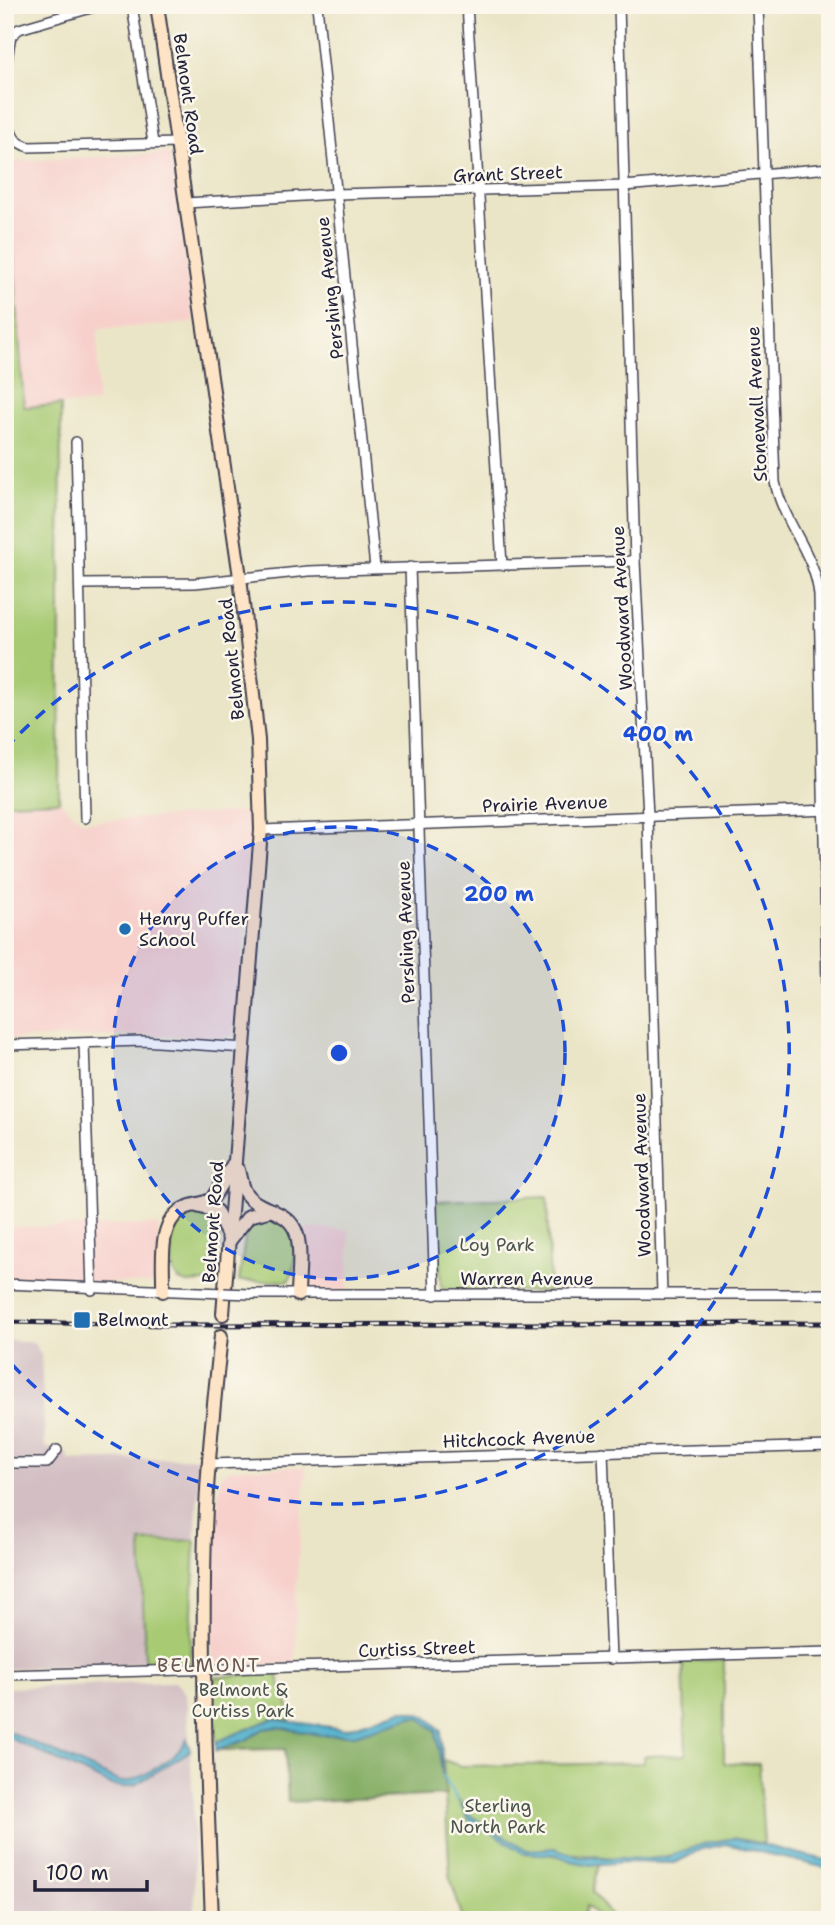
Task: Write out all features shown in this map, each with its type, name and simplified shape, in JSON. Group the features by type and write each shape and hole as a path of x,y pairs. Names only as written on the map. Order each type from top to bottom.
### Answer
{"main road":[{"name":"Belmont Road","path":"157,5 240,577 258,740 261,830 223,1314"},
{"path":"163,1291 167,1228 176,1214 207,1202 218,1193 235,1160"},
{"path":"235,1160 246,1194 254,1202 286,1217 298,1237 298,1295"},
{"path":"193,1206 216,1211 230,1240 249,1216 272,1210"},
{"path":"212,1920 205,1671 208,1464 220,1336"}],"street":[{"path":"101,5 19,29 11,36 7,84 9,122 13,136 17,142 29,147 177,143"},
{"path":"132,5 153,143"},
{"name":"Pershing Avenue","path":"317,5 375,568"},
{"path":"467,5 502,565"},
{"name":"Woodward Avenue","path":"619,5 635,561 648,816 662,1294"},
{"name":"Stonewall Avenue","path":"758,5 775,482 782,507 807,553 817,581 826,810 830,1129"},
{"name":"Grant Street","path":"186,203 336,194 624,186 830,168"},
{"path":"76,442 85,818"},
{"path":"80,583 195,583 240,577 375,568 635,561"},
{"name":"Pershing Avenue","path":"410,567 435,1295"},
{"name":"Prairie Avenue","path":"261,830 826,810"},
{"path":"5,1045 143,1041 245,1048"},
{"path":"84,1043 92,1290"},
{"name":"Warren Avenue","path":"5,1284 92,1290 298,1295 830,1294"},
{"name":"Hitchcock Avenue","path":"208,1464 830,1446"},
{"path":"5,1463 47,1463 57,1450"},
{"path":"603,1452 611,1659"},
{"name":"Curtiss Street","path":"5,1675 830,1651"}],"shaded area":[{"path":"170,153 194,323 98,329 97,403 24,407 11,219 5,218 5,162"},
{"name":"Henry Puffer School","path":"59,801 83,822 251,811 248,905 233,1034 219,1039 153,1035 5,1039 5,803"},
{"path":"158,1225 157,1284 5,1279 5,1227"},
{"path":"304,1228 349,1230 348,1291 309,1289 308,1238"},
{"path":"5,1340 33,1342 41,1355 45,1447 68,1454 69,1461 195,1458 200,1462 195,1540 141,1543 145,1663 5,1669"},
{"path":"306,1467 296,1588 295,1663 219,1666 212,1659 214,1550 221,1476 230,1469"},
{"path":"175,1682 186,1694 193,1799 195,1920 5,1920 5,1688"}],"green space":[{"path":"5,218 11,219 24,407 61,405 59,801 5,803"},
{"name":"Loy Park","path":"547,1197 550,1292 445,1290 441,1286 436,1201"},
{"path":"202,1210 211,1211 220,1229 216,1281 187,1283 179,1280 173,1272 171,1246 174,1231 185,1216"},
{"path":"255,1216 278,1218 289,1230 293,1238 295,1257 292,1275 288,1281 239,1281 247,1224"},
{"path":"195,1540 190,1662 145,1663 141,1542"},
{"name":"Sterling North Park","path":"724,1660 724,1763 759,1764 764,1844 739,1839 720,1840 669,1856 647,1859 540,1852 599,1865 592,1892 615,1920 603,1920 587,1906 582,1920 467,1920 462,1916 450,1877 443,1760 461,1766 644,1763 644,1756 686,1755 683,1661"},
{"name":"Belmont & Curtiss Park","path":"277,1672 290,1720 272,1719 216,1742 212,1682 215,1677"},
{"path":"404,1717 420,1718 436,1731 446,1795 288,1802 285,1749 216,1750 246,1740 263,1729 278,1727 320,1735 355,1735"}],"water":[{"path":"402,1710 424,1716 441,1731 443,1780 436,1731 420,1718 411,1717 355,1735 320,1735 278,1727 263,1729 246,1740 216,1750 216,1742 272,1719 345,1729"},
{"path":"5,1730 121,1782 137,1778 158,1766 177,1752 187,1739 190,1751 135,1785 123,1787 111,1785 5,1736"},
{"path":"456,1797 471,1816 527,1850 555,1848 580,1857 648,1859 668,1857 703,1844 734,1838 830,1861 830,1869 726,1844 702,1849 675,1863 625,1862 591,1865 557,1855 523,1853 488,1830 473,1832 472,1824"}],"waterway":[{"path":"443,1776 457,1800"}],"tunnel":[{"path":"221,1336 223,1314"}],"railway":[{"path":"5,1322 170,1325 830,1323"}],"place":[{"name":"Henry Puffer School","path":"125,929"},
{"name":"Belmont","path":"82,1320"}],"district":[{"name":"BELMONT","path":"209,1665"}]}
